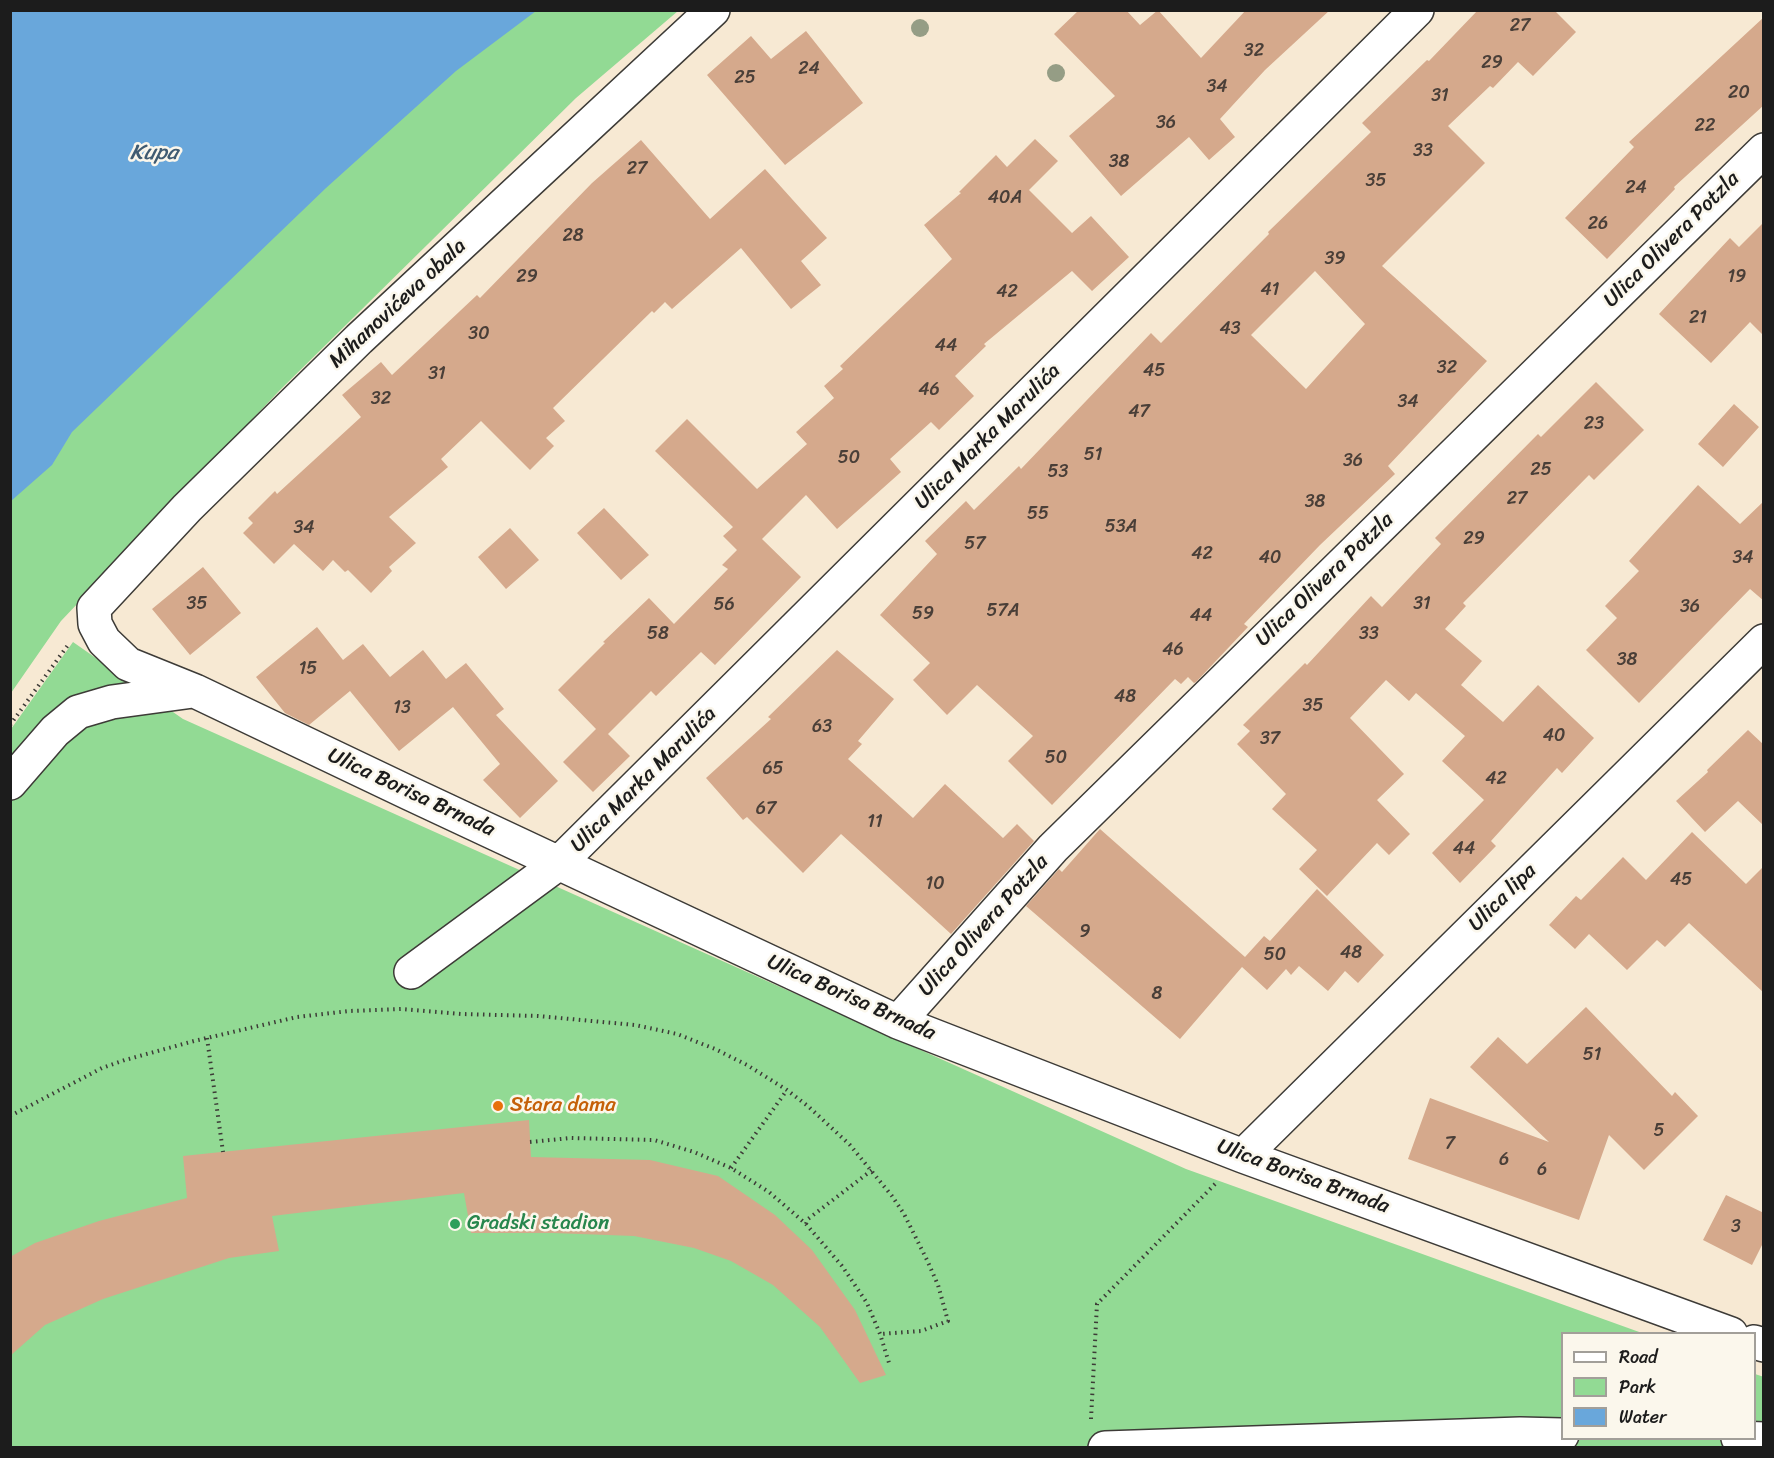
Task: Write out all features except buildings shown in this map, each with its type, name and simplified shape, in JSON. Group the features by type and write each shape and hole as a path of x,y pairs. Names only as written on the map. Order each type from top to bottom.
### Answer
{"street":[{"name":"Mihanovićeva obala","path":"94,608 187,508 359,339 713,10"},
{"name":"Ulica Marka Marulića","path":"411,972 560,863 1417,10"},
{"name":"Ulica Olivera Potzla","path":"898,1022 1053,848 1764,150"},
{"name":"Ulica Borisa Brnada","path":"94,608 95,624 104,641 128,664 195,691 898,1022 1243,1156 1726,1332"},
{"name":"Ulica lipa","path":"1243,1156 1764,641"},
{"path":"10,783 55,730 78,712 112,702 195,691"},
{"path":"1098,1436 1518,1441 1561,1435"}],"path":[{"path":"10,725 94,608"},
{"path":"10,1116 102,1068 156,1051 297,1017 349,1011 402,1009 634,1024 677,1034 747,1065 809,1107 872,1170 903,1214 938,1285 948,1321 921,1331 880,1334"},
{"path":"207,1038 224,1152"},
{"path":"731,1168 787,1090"},
{"path":"530,1142 572,1138 654,1140 694,1152 731,1168 769,1192 806,1224 842,1266 867,1303 890,1366"},
{"path":"1098,1436 1097,1304 1243,1156"},
{"path":"806,1224 808,1220 872,1170"}],"green space":[{"path":"115,11 678,11 576,98 280,390 61,621 11,693 10,98"},
{"path":"73,642 183,719 1186,1169 1639,1332 1561,1332 1561,1440 1756,1440 1756,1374 1764,1377 1763,1448 11,1447 11,729"}],"water":[{"name":"Kupa","path":"11,10 536,11 456,71 326,188 72,432 52,465 11,501"}],"place":[{"name":"Stara dama","path":"498,1106"},
{"name":"Gradski stadion","path":"455,1224"}]}
